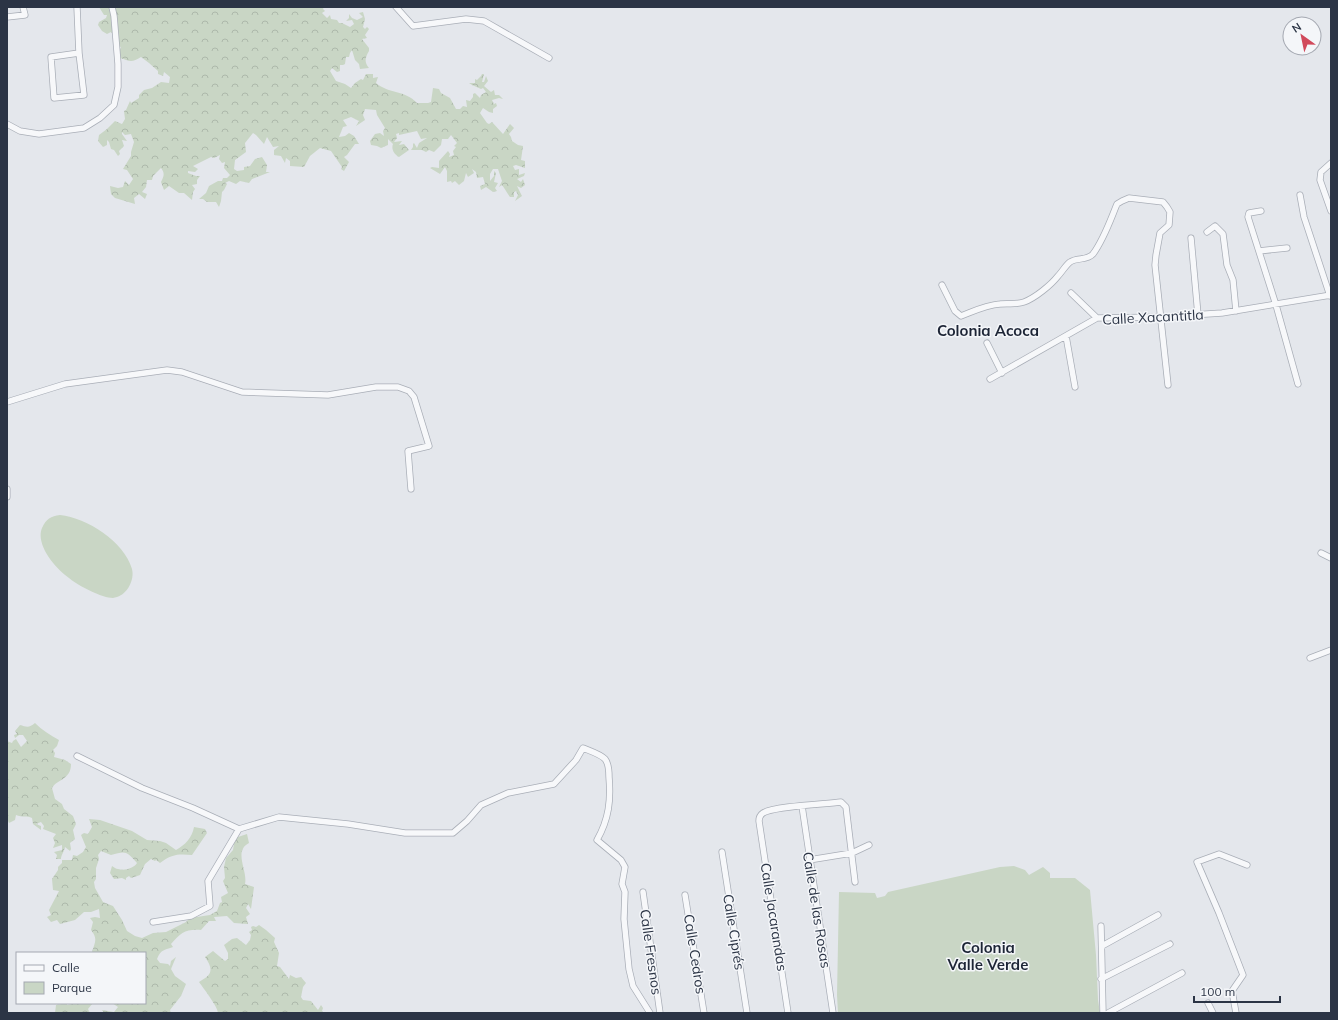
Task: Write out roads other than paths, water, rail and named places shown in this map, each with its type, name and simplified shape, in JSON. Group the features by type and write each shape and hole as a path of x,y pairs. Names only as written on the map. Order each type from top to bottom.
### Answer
{"street":[{"path":"7,17 24,15 24,7"},
{"path":"77,7 84,95 54,98 51,57 80,53"},
{"path":"7,124 20,131 39,134 84,128 100,118 114,105 118,87 118,64 112,7"},
{"path":"396,7 413,26 466,19 484,21 549,58"},
{"path":"1331,163 1321,172 1320,180 1331,211"},
{"path":"1300,195 1304,217 1331,296"},
{"path":"942,284 955,311 961,316 990,305 1024,302 1038,295 1070,263 1092,255 1104,235 1117,204 1129,198 1163,202 1167,206 1170,225 1160,233 1155,265 1168,385"},
{"path":"1261,211 1250,213 1248,215 1276,305 1298,384"},
{"path":"1206,232 1215,226 1224,234 1227,265 1234,280 1236,311"},
{"path":"1191,238 1198,315"},
{"path":"1259,251 1287,248"},
{"path":"1071,293 1097,318"},
{"name":"Calle Xacantitla","path":"990,379 1097,318 1198,315 1236,311 1331,296"},
{"path":"1066,336 1075,387"},
{"path":"987,343 1002,372"},
{"path":"7,402 65,384 167,370 182,372 242,392 328,396 376,387 398,387 410,391 414,397 429,446 408,451 411,489"},
{"path":"7,488 7,497"},
{"path":"1321,552 1331,558"},
{"path":"1310,658 1331,650"},
{"path":"77,756 142,788 193,808 239,829 279,818 348,824 405,833 453,833 467,821 481,805 508,793 554,784 576,760 583,748 603,757 606,760 608,767 610,804 604,828 597,840 621,860 625,867 622,884 625,892 624,919 629,970 633,986 650,1013"},
{"path":"802,806 841,802 846,807 855,882"},
{"name":"Calle Jacarandas","path":"788,1013 759,821 761,816 766,812 802,806"},
{"name":"Calle de las Rosas","path":"802,806 833,1013"},
{"path":"153,922 191,916 210,906 208,881 239,829"},
{"path":"810,860 852,853 869,845"},
{"name":"Calle Ciprés","path":"722,852 747,1013"},
{"path":"1236,1013 1232,991 1243,975 1197,862 1219,854 1248,865"},
{"name":"Calle Fresnos","path":"643,892 660,1013"},
{"name":"Calle Cedros","path":"685,895 704,1013"},
{"path":"1102,946 1158,915"},
{"path":"1101,926 1102,1013"},
{"path":"1101,979 1170,944"},
{"path":"1108,1013 1182,973"},
{"path":"1208,1003 1213,1013"}],"district":[{"name":"Colonia Acoca","path":"988,330"},
{"name":"Colonia Valle Verde","path":"988,956"}]}
